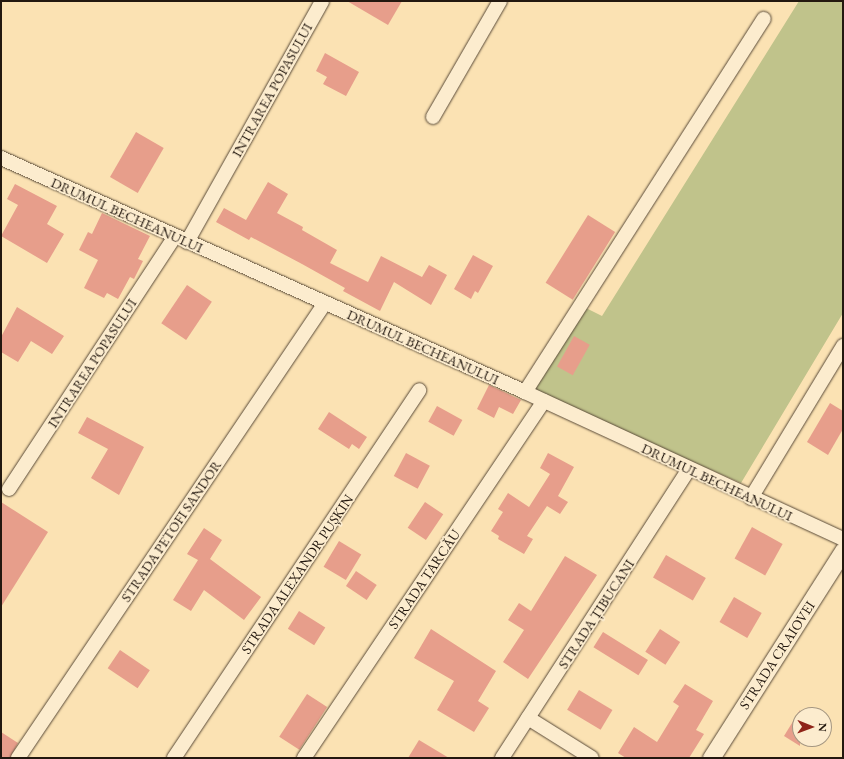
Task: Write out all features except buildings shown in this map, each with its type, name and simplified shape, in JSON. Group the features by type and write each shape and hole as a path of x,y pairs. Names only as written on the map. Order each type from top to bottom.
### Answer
{"street":[{"name":"INTRAREA POPASULUI","path":"9,489 181,239 322,1"},
{"path":"433,117 500,1"},
{"path":"525,392 764,18"},
{"name":"DRUMUL BECHEANULUI","path":"1,158 525,392 751,498 843,539"},
{"name":"STRADA PETOFI SANDOR","path":"18,758 325,303"},
{"path":"751,498 843,346"},
{"name":"STRADA ALEXANDR PUȘKIN","path":"174,758 419,390"},
{"name":"STRADA TARCĂU","path":"304,758 544,401"},
{"name":"STRADA ȚIBUCANI","path":"502,758 689,469"},
{"name":"STRADA CRAIOVEI","path":"711,758 843,551"},
{"path":"528,718 592,758"}],"green space":[{"path":"799,1 843,1 843,313 741,483 527,390 582,306 602,316"}]}
